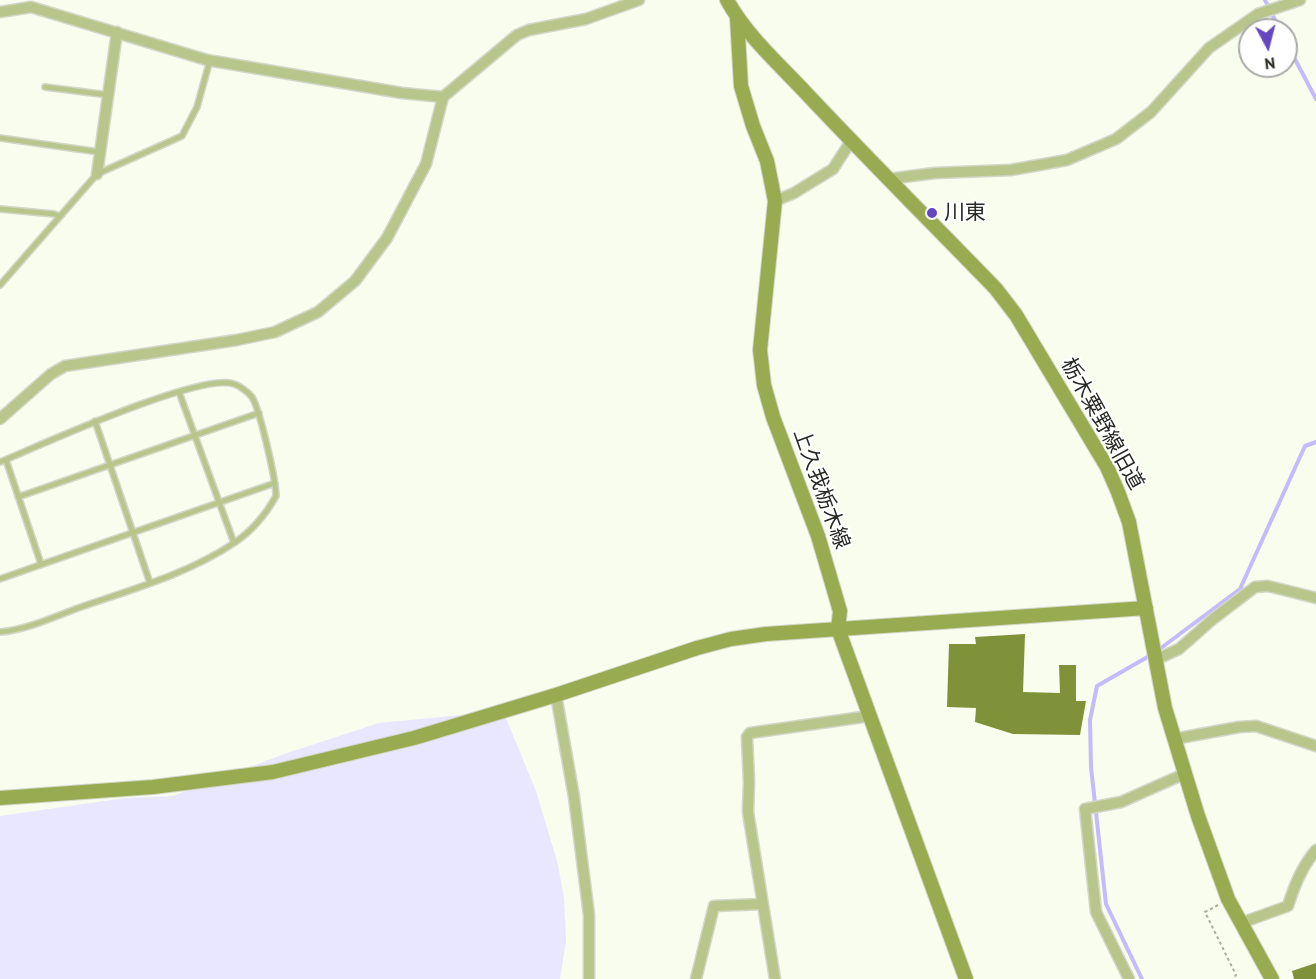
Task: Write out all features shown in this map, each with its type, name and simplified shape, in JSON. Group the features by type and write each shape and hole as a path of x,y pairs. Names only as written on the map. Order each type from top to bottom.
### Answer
{"street":[{"path":"0,419 51,374 65,366 237,340 275,332 318,312 355,281 387,238 426,164 443,97 517,35 529,30 586,20 639,0"},
{"name":"上久我栃木線","path":"727,0 737,18 741,86 753,126 767,160 775,201 760,350 764,384 772,417 826,562 840,611 838,629 966,979"},
{"path":"888,179 935,173 1022,168 1067,160 1116,139 1151,112 1209,48 1258,14 1300,0"},
{"path":"0,12 31,7 210,60 402,93 443,97"},
{"name":"栃木粟野線旧道","path":"737,18 851,141 996,290 1016,315 1107,467 1122,502 1135,550 1165,708 1184,774 1228,899 1272,979"},
{"path":"97,174 117,32"},
{"path":"775,201 794,193 833,170 851,141"},
{"path":"1155,660 1179,650 1213,619 1255,587 1268,586 1316,598"},
{"path":"0,798 153,787 273,772 414,738 731,639 838,629 1146,608"},
{"path":"556,695 574,797 588,915 588,979"},
{"path":"775,979 748,812 747,737 750,733 870,716"},
{"path":"1174,739 1256,726 1316,746"},
{"path":"1129,979 1096,912 1085,809 1121,802 1184,774"},
{"path":"1241,923 1288,906 1295,884 1316,850"},
{"path":"696,979 714,906 764,904"}],"lane":[{"path":"0,285 97,174 182,136 197,107 210,60"},
{"path":"45,87 108,95"},
{"path":"0,138 99,152"},
{"path":"0,209 59,216"},
{"path":"0,632 42,621 150,583 234,543 267,512 276,496 259,414 252,397 234,384 217,383 179,392 94,421 3,461 41,564"},
{"path":"179,392 234,543"},
{"path":"18,497 259,414"},
{"path":"94,421 150,583"},
{"path":"0,579 275,483"}],"path":[{"path":"1228,899 1205,912 1236,975 1233,979"}],"shaded area":[{"path":"503,711 536,791 557,861 564,897 566,941 560,979 0,979 0,816 125,798 173,796 287,753 379,723"}],"building":[{"path":"1025,634 1023,692 1060,693 1059,665 1076,665 1076,701 1086,701 1080,735 1013,734 975,722 976,708 947,707 949,644 976,644 975,637"},
{"path":"1316,963 1316,979 1294,979 1292,971"}],"waterway":[{"path":"1265,0 1274,18"},
{"path":"1298,65 1316,99"},
{"path":"1157,651 1240,589 1305,446 1316,442"},
{"path":"1142,979 1106,904 1091,767 1090,720 1097,686 1151,655"}],"place":[{"name":"川東","path":"932,213"}]}
